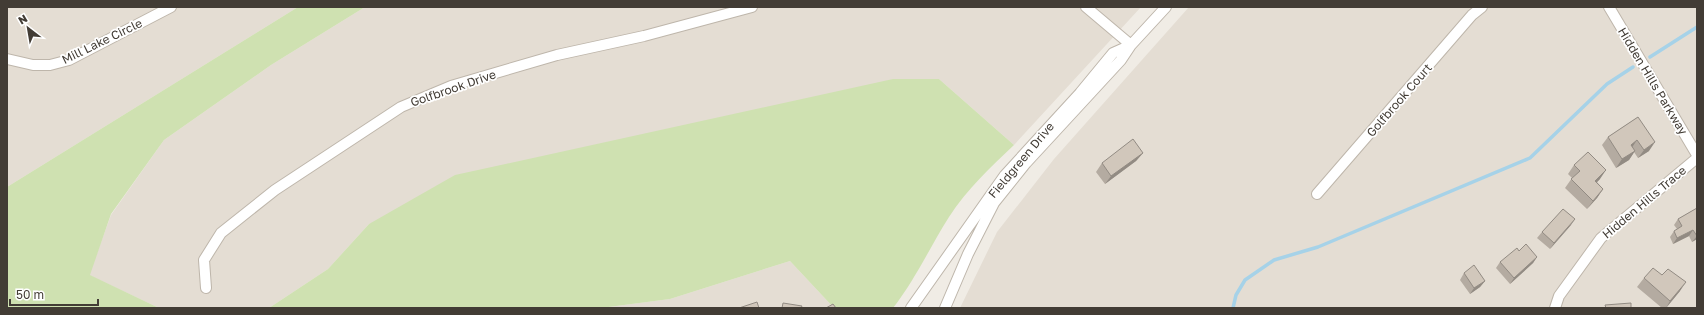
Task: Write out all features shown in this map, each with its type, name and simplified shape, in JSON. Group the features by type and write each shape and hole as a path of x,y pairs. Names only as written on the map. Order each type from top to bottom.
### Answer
{"street":[{"name":"Mill Lake Circle","path":"7,59 32,65 50,65 69,60 171,7"},
{"name":"Golfbrook Drive","path":"206,288 204,260 221,233 275,190 401,107 451,86 557,55 644,36 752,7"},
{"path":"1086,7 1131,45"},
{"name":"Fieldgreen Drive","path":"945,308 968,254 994,202 1026,163 1121,60 1131,45 1166,7"},
{"name":"Golfbrook Court","path":"1317,194 1472,15 1482,7"},
{"name":"Hidden Hills Parkway","path":"1609,7 1697,156"},
{"name":"Fieldgreen Drive","path":"911,308 1005,175 1080,93 1113,54 1131,45"},
{"name":"Hidden Hills Trace","path":"1555,308 1559,296 1601,238 1697,156"}],"shaded area":[{"path":"7,7 298,7 7,187"},
{"path":"365,7 1141,7 1014,145 939,79 369,224 328,269 269,308 159,308 89,275 111,215 164,140 271,65"},
{"path":"1189,7 1697,7 1697,308 960,308 997,232 1054,159"},
{"path":"790,261 834,308 601,308 670,299"}],"green space":[{"path":"298,7 365,7 271,65 164,140 111,214 90,275 159,308 7,308 7,187"},
{"path":"893,79 939,79 1014,145 980,179 956,207 893,308 834,308 790,261 670,299 601,308 269,308 328,269 369,224 455,175"}],"building":[{"path":"1638,117 1655,142 1644,150 1637,140 1631,145 1635,151 1622,159 1608,137"},
{"path":"1133,139 1143,153 1111,176 1102,163"},
{"path":"1588,152 1606,170 1595,181 1603,189 1593,201 1571,179 1580,171 1574,165"},
{"path":"1697,208 1697,236 1693,230 1677,238 1674,231 1682,226 1678,219"},
{"path":"1563,209 1575,219 1554,243 1542,232"},
{"path":"1526,244 1537,257 1514,278 1500,262 1517,248 1519,251"},
{"path":"1474,265 1485,281 1474,288 1464,273"},
{"path":"1653,268 1662,275 1668,269 1686,282 1670,301 1644,278"},
{"path":"757,302 759,308 739,308"},
{"path":"783,303 802,306 801,308 782,308"},
{"path":"1631,303 1631,308 1606,308 1605,305"},
{"path":"833,304 836,308 826,308"}],"waterway":[{"path":"1650,57 1697,27"},
{"path":"1233,308 1236,295 1245,280 1274,260 1318,247 1530,158 1607,84 1633,67"}]}
